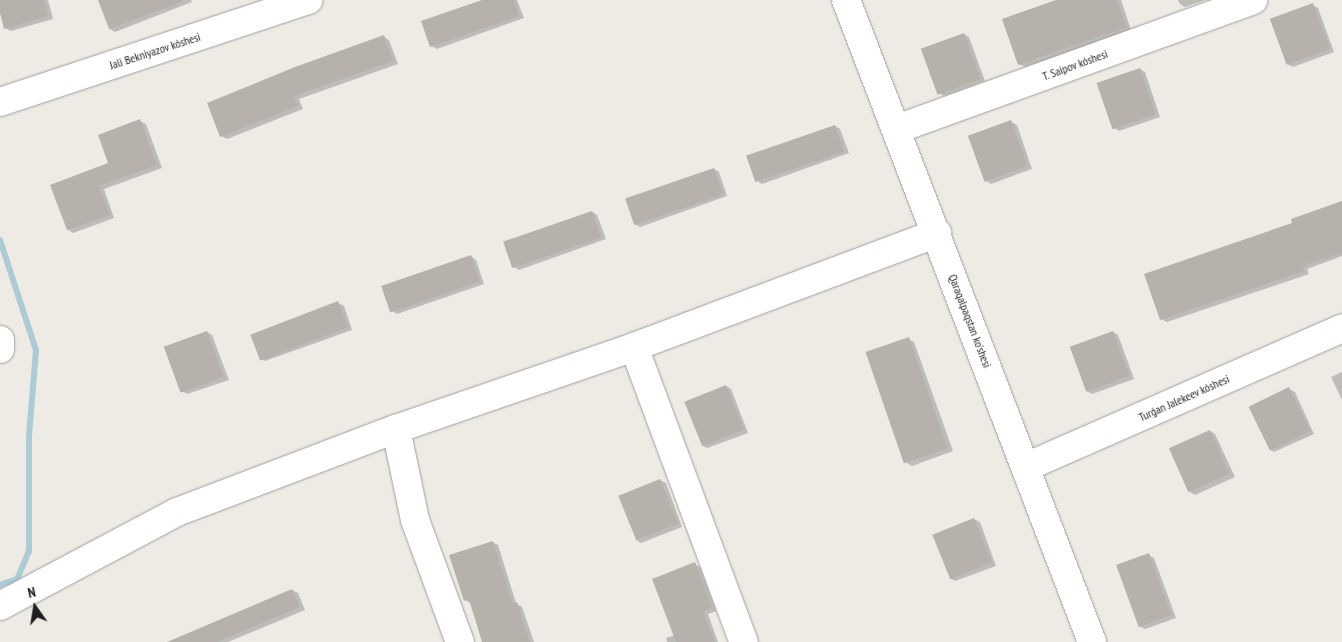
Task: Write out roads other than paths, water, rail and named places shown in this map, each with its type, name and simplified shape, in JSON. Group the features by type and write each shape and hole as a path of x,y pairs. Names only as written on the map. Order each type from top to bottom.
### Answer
{"street":[{"name":"Jali Bekniyazov kóshesi","path":"0,102 310,0"},
{"name":"Qaraqalpaqstan ko'shesi","path":"846,0 937,232 1092,642"},
{"name":"T. Saipov kóshesi","path":"897,129 1254,0"},
{"path":"0,606 177,512 396,430 634,347 937,232"},
{"name":"Turǵan Jalekeev kóshesi","path":"1026,467 1342,328"},
{"path":"0,340 0,349"},
{"path":"634,347 744,642"},
{"path":"396,430 415,520 460,642"}],"waterway":[{"path":"0,240 36,350 29,436 29,551 17,579 0,585"}]}
